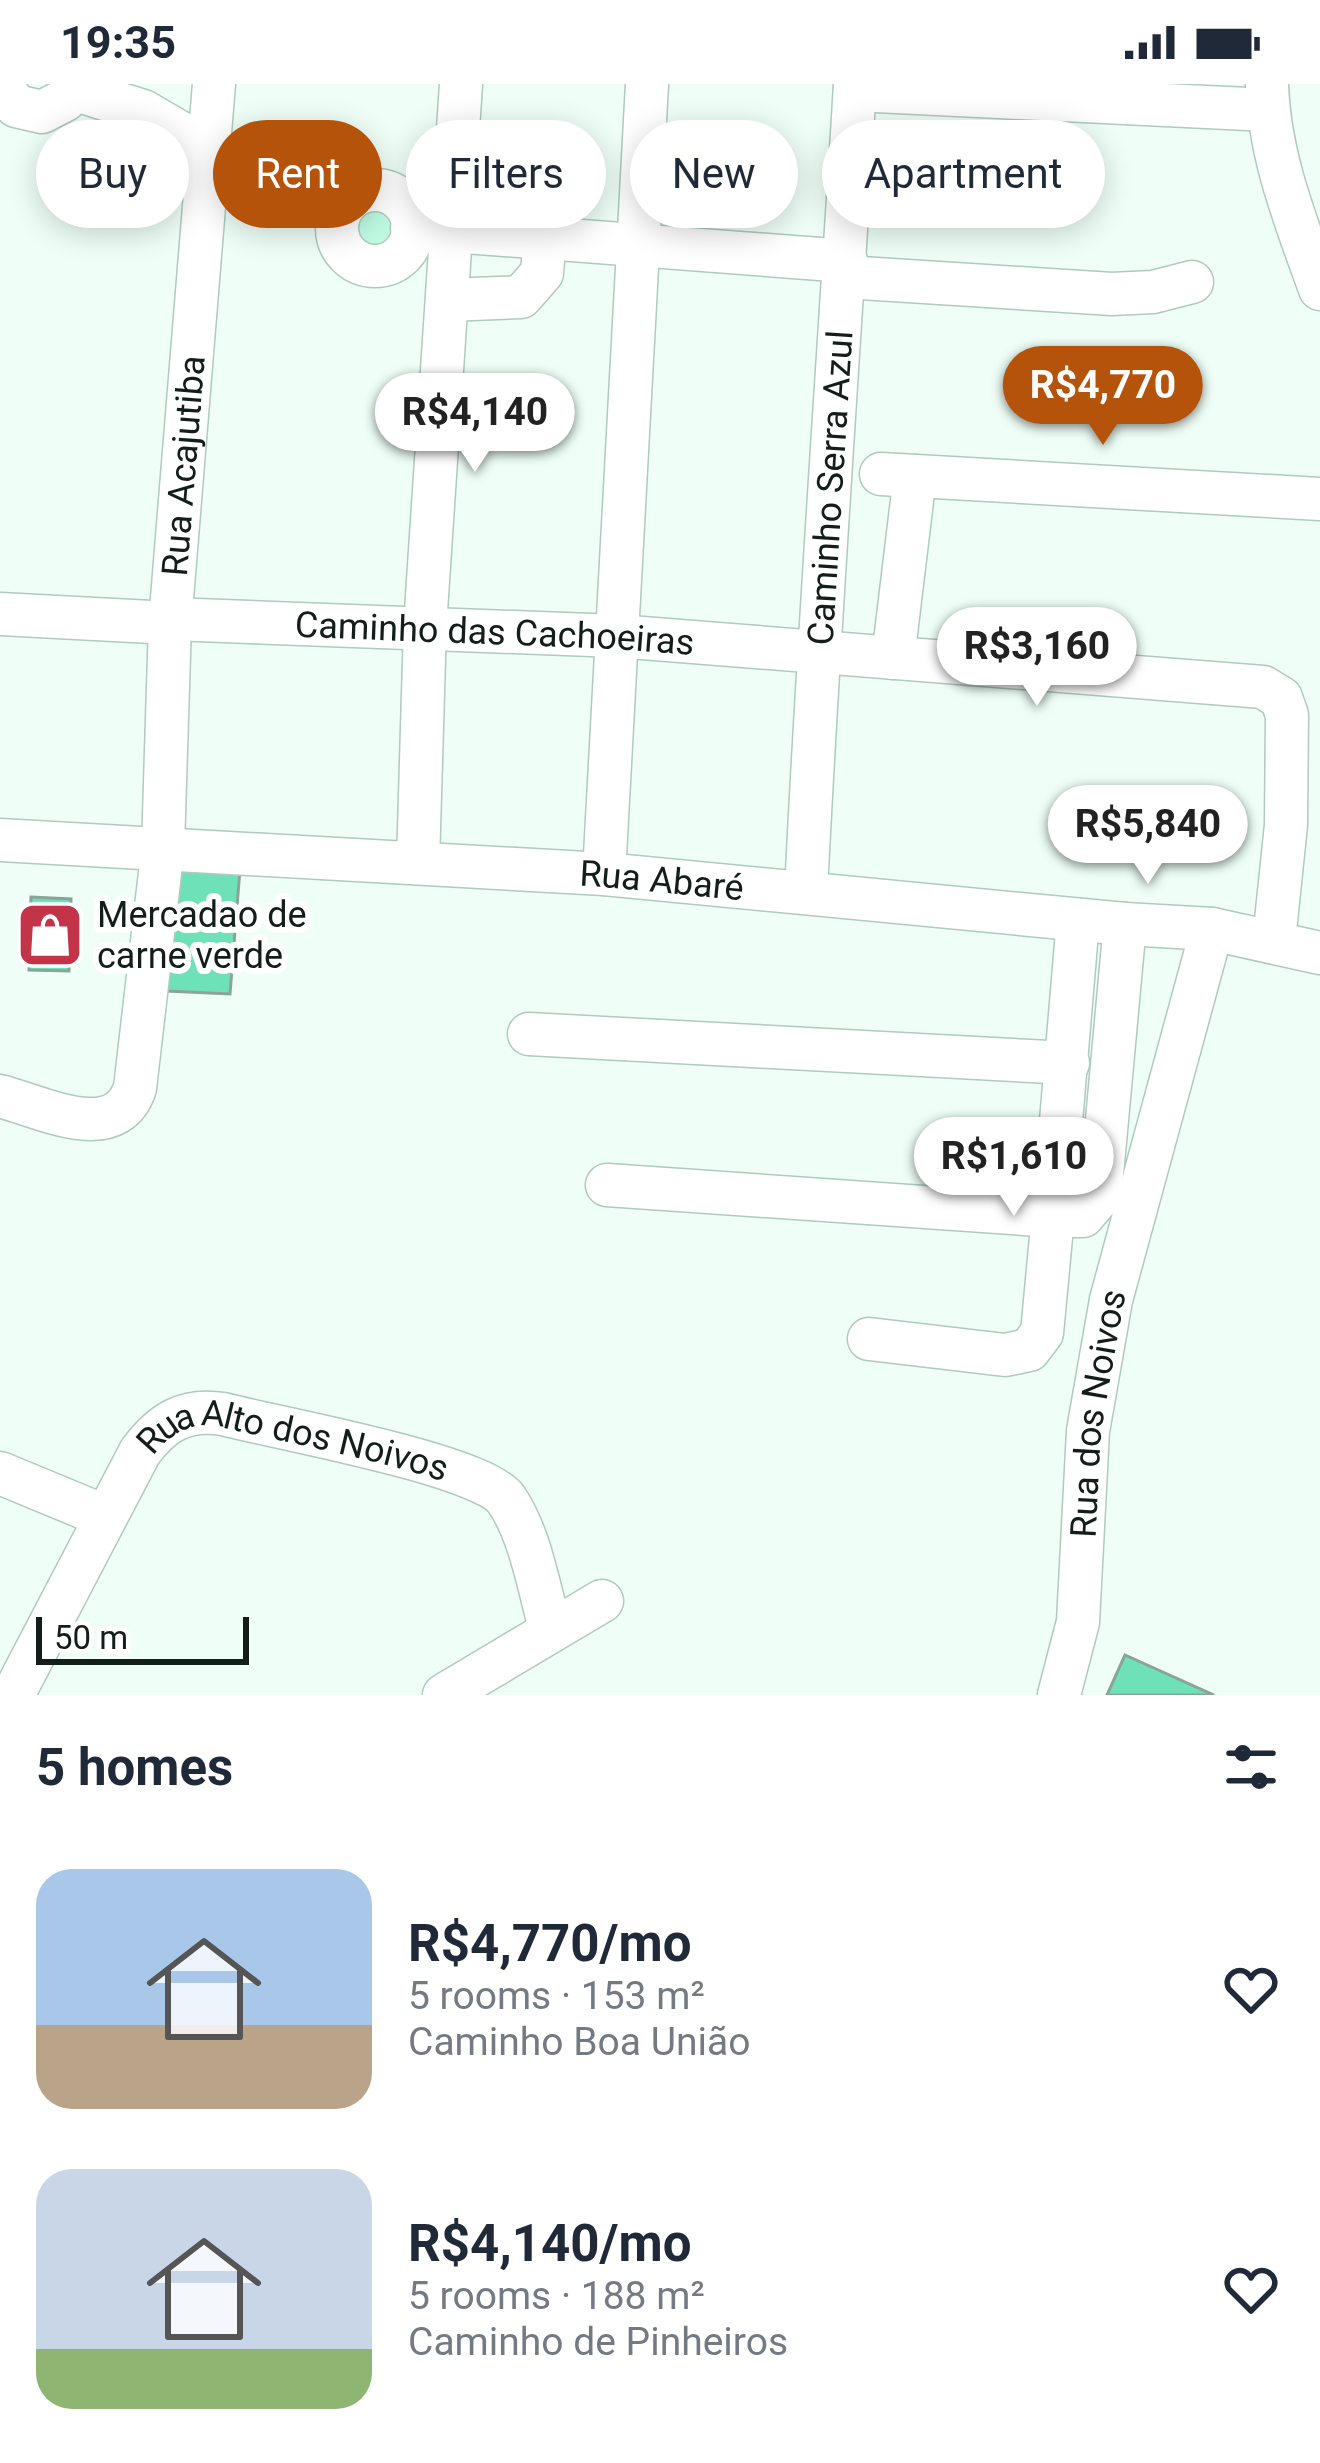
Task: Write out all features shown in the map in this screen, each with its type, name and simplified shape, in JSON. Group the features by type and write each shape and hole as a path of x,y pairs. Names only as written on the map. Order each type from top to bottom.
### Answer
{"street":[{"path":"0,84 6,97 28,111 54,108 74,87 143,111 211,152 339,214 359,193 389,192 406,208"},
{"name":"Rua Acajutiba","path":"0,1096 95,1122 112,1119 131,1101 163,847 171,621 214,84"},
{"path":"454,120 461,84"},
{"path":"604,874 647,84"},
{"path":"855,87 1267,97 1283,184 1320,287"},
{"name":"Caminho Serra Azul","path":"806,892 817,652 855,87"},
{"path":"418,863 425,626 448,300 432,228 1112,294 1153,292 1192,282"},
{"path":"448,300 521,297 542,273 545,237"},
{"path":"893,658 898,475 1320,499"},
{"name":"Caminho das Cachoeiras","path":"0,614 617,636 1263,687 1276,693 1285,706 1288,739 1286,825 1274,940"},
{"name":"Rua Abaré","path":"0,840 604,874 1212,929 1320,953"},
{"path":"869,1339 1005,1355 1028,1349 1042,1333 1078,920"},
{"path":"607,1185 1053,1216 1090,1213 1100,1196 1125,924"},
{"name":"Rua dos Noivos","path":"1059,1695 1078,1622 1088,1431 1111,1300 1212,929"},
{"path":"530,1034 1068,1063"},
{"name":"Rua Alto dos Noivos","path":"13,1695 104,1516 149,1440 168,1423 191,1412 223,1414 408,1457 481,1480 503,1496 516,1517 551,1631"},
{"path":"0,1473 104,1516"},
{"path":"444,1695 602,1601"}],"green space":[{"path":"382,202 398,209 403,238 389,252 369,252 355,238 352,228 382,228"}],"building":[{"path":"177,868 240,869 230,994 167,991"},
{"name":"Mercadao de carne verde","path":"31,897 71,899 69,971 29,970"},
{"path":"1125,1655 1214,1695 1107,1695"}],"place":[{"name":"Mercadao de carne verde","path":"50,935"}]}
